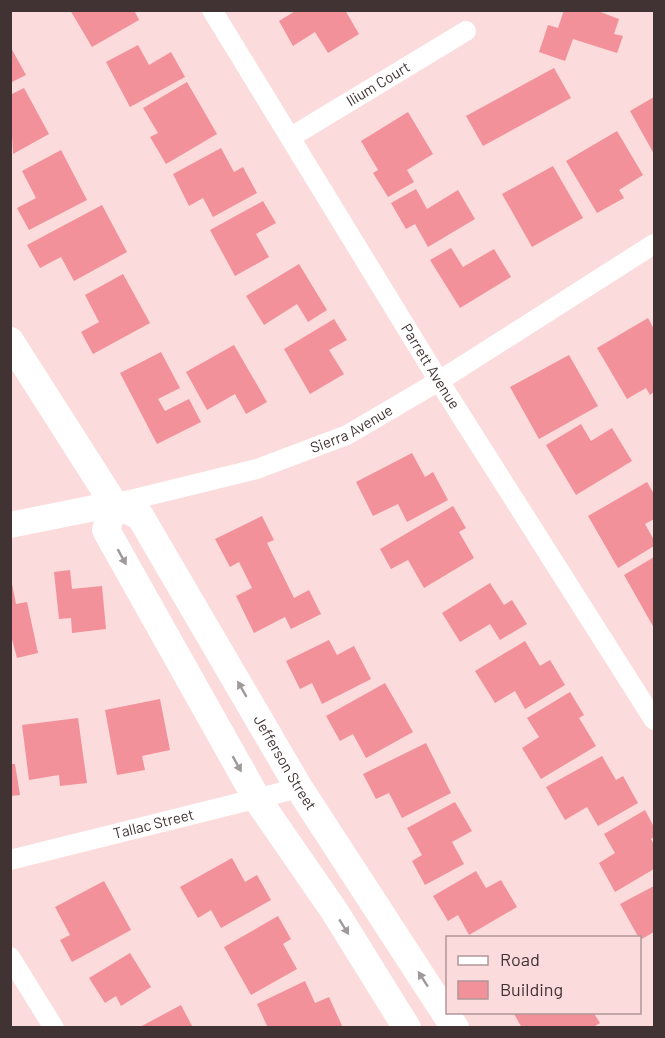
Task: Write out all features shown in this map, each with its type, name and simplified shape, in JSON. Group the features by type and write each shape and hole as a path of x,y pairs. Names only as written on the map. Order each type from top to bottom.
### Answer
{"main road":[{"path":"10,341 114,504 106,530 257,799 335,912 407,1028"},
{"name":"Jefferson Street","path":"114,504 140,516 299,788 455,1028"}],"street":[{"name":"Parrett Avenue","path":"212,10 439,381 654,720"},
{"name":"Ilium Court","path":"291,137 466,31"},
{"name":"Sierra Avenue","path":"10,525 114,504 257,470 347,435 439,381 654,244"},
{"name":"Tallac Street","path":"10,860 299,788"},
{"path":"10,957 54,1028"}],"building":[{"path":"70,10 134,10 139,20 92,47"},
{"path":"297,10 345,10 359,34 328,53 315,32 293,46 279,21"},
{"path":"564,10 595,10 619,19 614,34 623,36 617,53 573,39 565,61 539,52 548,25 558,28"},
{"path":"138,45 149,65 171,52 185,77 130,107 106,62"},
{"path":"10,46 26,75 10,83"},
{"path":"554,68 571,98 483,146 466,116"},
{"path":"187,82 217,134 166,164 150,137 158,133 143,108"},
{"path":"24,88 49,134 13,154 10,95"},
{"path":"654,97 654,154 630,111"},
{"path":"408,112 433,154 407,170 414,182 388,197 373,173 378,170 361,141"},
{"path":"617,131 643,175 619,190 624,198 597,213 566,161"},
{"path":"221,148 234,172 243,167 257,193 213,217 203,198 189,206 173,174"},
{"path":"61,150 87,200 29,230 17,208 36,198 22,171"},
{"path":"553,166 583,218 532,247 502,194"},
{"path":"416,189 427,209 458,190 475,219 428,247 415,224 406,229 391,203"},
{"path":"263,201 276,223 256,234 269,257 235,276 210,230"},
{"path":"102,205 127,252 74,281 61,257 40,268 27,245"},
{"path":"451,248 463,267 494,249 511,277 460,308 430,260"},
{"path":"299,264 327,310 308,322 297,304 264,325 246,296"},
{"path":"123,274 150,323 93,354 81,332 99,322 85,295"},
{"path":"648,318 654,329 654,392 650,395 646,388 627,399 597,348"},
{"path":"334,319 347,340 329,350 344,374 310,394 284,349"},
{"path":"234,345 267,402 246,414 235,394 207,410 186,372"},
{"path":"161,352 180,388 158,399 165,411 189,399 201,422 157,444 120,373"},
{"path":"569,355 598,406 539,439 510,387"},
{"path":"581,424 591,441 612,428 632,461 576,495 546,445"},
{"path":"412,453 425,477 433,472 448,500 407,522 398,504 373,516 356,482"},
{"path":"647,482 654,494 654,519 645,524 654,540 654,546 618,568 588,516"},
{"path":"453,506 466,528 459,532 474,558 424,588 408,560 391,569 380,549"},
{"path":"262,516 274,540 267,543 294,598 309,590 321,614 291,629 285,617 254,633 236,596 252,588 239,562 230,567 215,539"},
{"path":"654,557 654,628 624,575"},
{"path":"70,570 72,589 102,586 106,629 72,633 71,618 59,619 54,572"},
{"path":"490,583 504,605 512,600 527,624 500,640 490,624 460,642 442,613"},
{"path":"12,584 16,604 27,602 38,653 17,658 10,632"},
{"path":"329,640 337,655 354,646 371,679 322,704 312,683 300,689 286,661"},
{"path":"525,641 540,666 550,660 565,685 525,709 515,691 495,703 475,671"},
{"path":"385,683 413,732 366,758 353,734 340,741 326,716"},
{"path":"570,692 584,715 579,718 596,746 541,779 522,748 539,737 527,718"},
{"path":"160,699 170,750 142,756 145,770 117,775 105,710"},
{"path":"78,718 87,783 60,786 59,775 29,780 22,725"},
{"path":"426,743 451,793 402,818 389,793 376,799 363,774"},
{"path":"602,756 616,780 623,776 638,803 598,826 587,807 565,820 546,787"},
{"path":"10,764 15,764 20,795 10,796"},
{"path":"455,802 472,831 452,842 464,864 425,885 412,861 422,855 407,828"},
{"path":"645,810 654,827 654,837 651,839 654,844 654,869 615,892 599,863 615,853 604,834"},
{"path":"232,858 245,882 257,875 271,900 221,928 211,910 198,918 180,887"},
{"path":"476,871 486,888 501,880 517,907 469,935 458,915 448,921 433,896"},
{"path":"104,881 131,930 72,962 60,940 70,935 55,907"},
{"path":"654,886 654,932 641,939 620,904"},
{"path":"278,916 291,939 283,944 297,969 251,995 224,947"},
{"path":"130,953 151,987 121,1006 116,996 105,1003 89,978"},
{"path":"305,981 315,1003 329,997 343,1028 268,1028 257,1004"},
{"path":"181,1005 193,1028 138,1028"},
{"path":"514,1014 594,1014 600,1023 592,1028 522,1028"}]}
